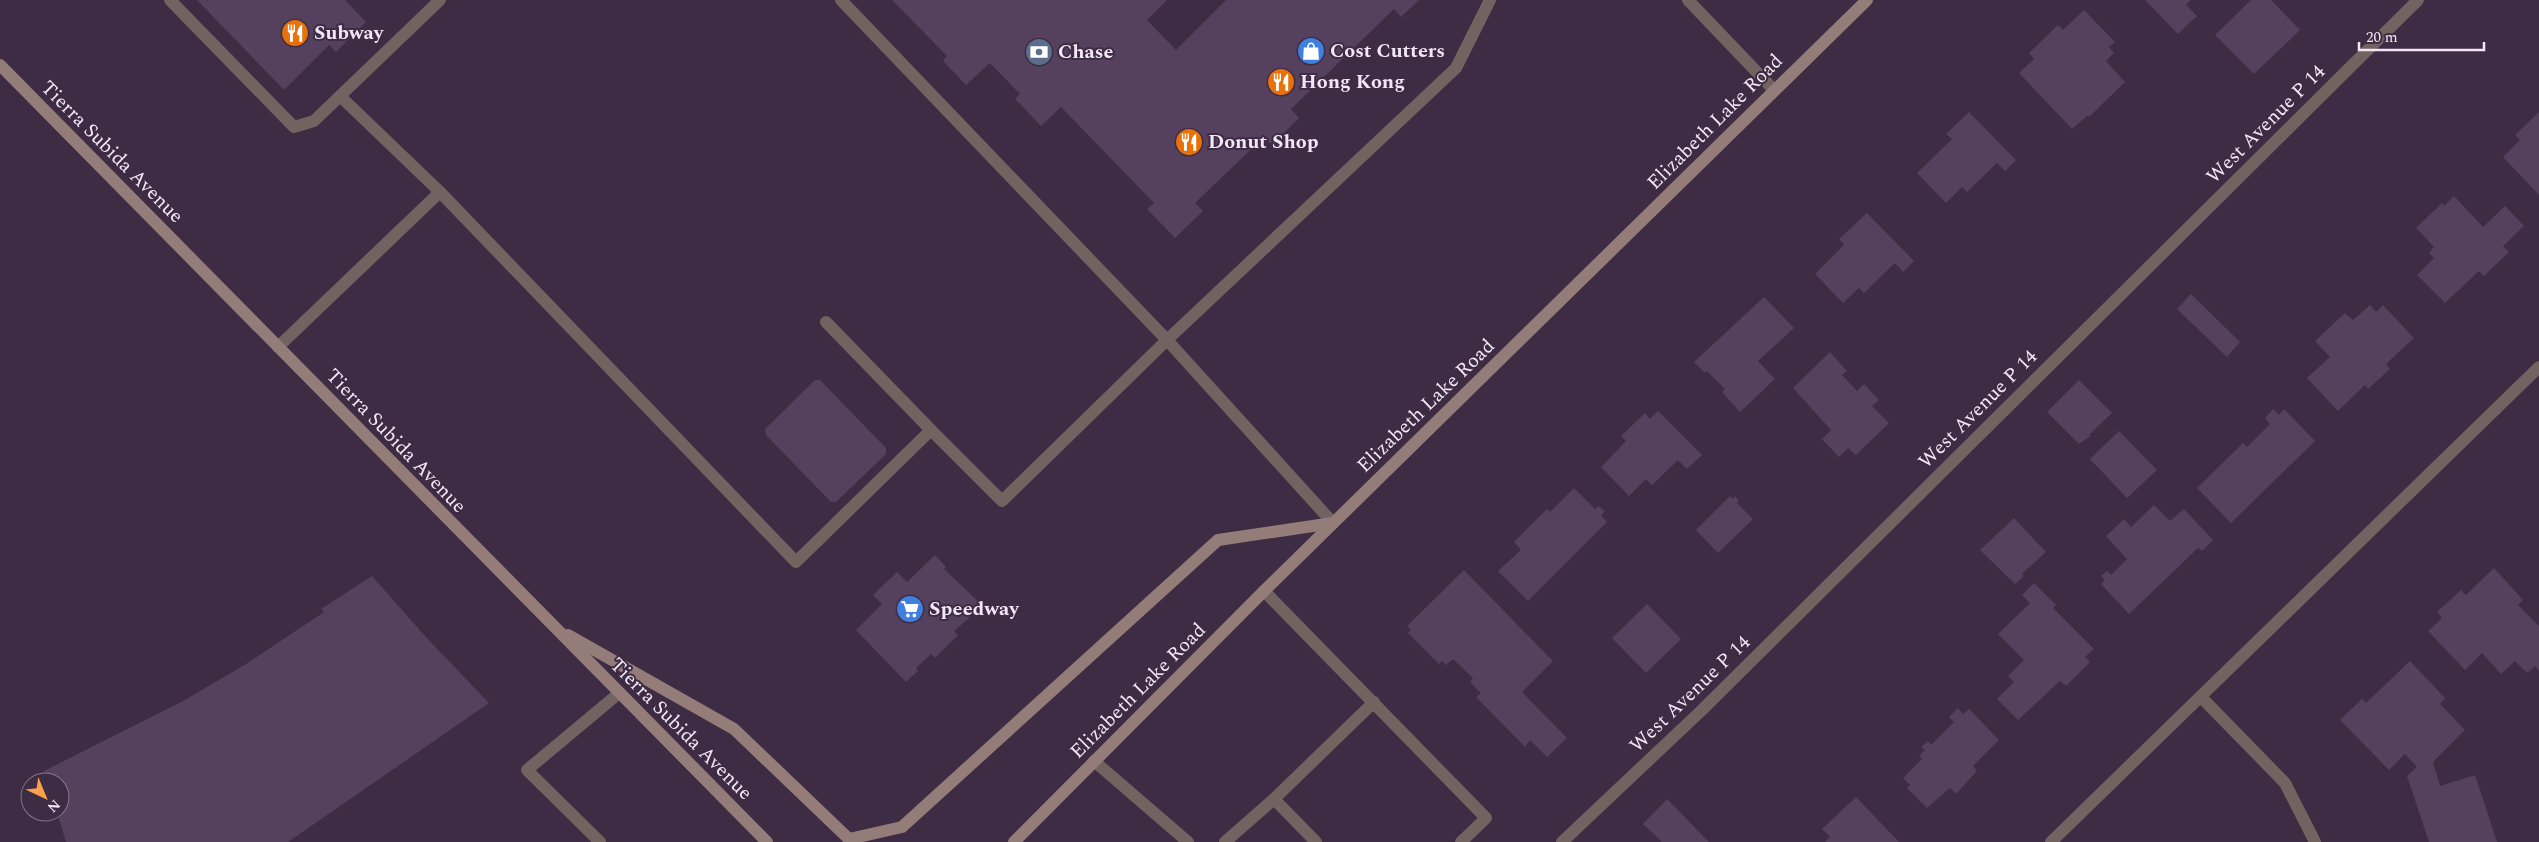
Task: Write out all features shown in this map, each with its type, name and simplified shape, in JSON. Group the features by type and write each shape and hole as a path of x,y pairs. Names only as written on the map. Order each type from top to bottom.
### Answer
{"main road":[{"name":"Elizabeth Lake Road","path":"1014,842 1264,591 1866,0"},
{"name":"Tierra Subida Avenue","path":"0,65 618,694 767,842"},
{"path":"554,628 734,729 849,839 902,827 1218,540 1333,523"}],"street":[{"path":"170,0 294,127 314,121 440,0"},
{"path":"841,0 1167,340 1333,523"},
{"path":"826,322 1002,502 1167,340 1456,68 1490,0"},
{"path":"1688,0 1774,90"},
{"name":"West Avenue P 14","path":"1562,842 1702,710 2418,0"},
{"path":"340,96 440,192 796,562 931,430"},
{"path":"278,347 440,192"},
{"path":"2051,842 2539,366"},
{"path":"1264,591 1486,818 1461,842"},
{"path":"600,842 527,770 618,694"},
{"path":"2201,697 2285,783 2315,842"},
{"path":"1225,842 1274,799 1374,702"},
{"path":"1094,761 1188,842"},
{"path":"1274,799 1316,842"}],"building":[{"path":"197,0 345,0 366,22 336,52 329,45 284,90"},
{"path":"892,0 1167,0 1147,20 1176,50 1226,0 1419,0 1401,17 1394,9 1291,109 1299,118 1272,145 1264,137 1195,203 1203,211 1175,238 1147,209 1154,203 1061,107 1041,126 1015,99 1020,94 990,63 966,85 943,61 947,56"},
{"path":"2145,0 2191,0 2186,5 2197,16 2178,34"},
{"path":"2251,0 2271,0 2300,30 2254,74 2215,35"},
{"path":"2084,10 2115,42 2109,47 2114,53 2106,61 2125,82 2089,117 2088,115 2072,129 2019,73 2034,59 2029,53 2058,25 2063,30"},
{"path":"1969,112 2016,160 2005,171 1997,163 1967,192 1962,187 1946,203 1917,173 1952,139 1946,134"},
{"path":"2539,112 2539,195 2503,157 2520,140 2515,135"},
{"path":"2454,196 2483,227 2505,206 2524,226 2503,246 2509,252 2484,276 2479,271 2445,303 2417,275 2434,258 2429,253 2434,247 2416,228 2442,203 2444,206"},
{"path":"1867,213 1914,261 1903,272 1895,263 1864,293 1859,288 1843,303 1815,274 1844,245 1839,239"},
{"path":"2191,294 2240,342 2227,357 2177,309"},
{"path":"1764,297 1794,328 1758,361 1775,379 1740,412 1722,392 1725,389 1707,371 1705,373 1694,362"},
{"path":"2370,305 2376,312 2383,305 2414,338 2386,364 2390,369 2368,389 2365,385 2338,411 2307,378 2330,357 2315,341 2345,313 2353,320"},
{"path":"1830,352 1847,371 1842,375 1857,391 1864,384 1879,400 1872,406 1889,423 1856,455 1848,448 1839,457 1822,439 1831,430 1793,388"},
{"path":"815,380 820,380 886,448 886,454 836,502 831,502 766,435 765,429"},
{"path":"2079,380 2112,413 2089,435 2091,436 2079,444 2047,412"},
{"path":"2273,409 2279,415 2284,409 2315,441 2231,523 2197,488 2243,443 2247,447 2270,424 2265,418"},
{"path":"1658,411 1702,455 1687,469 1678,460 1652,485 1646,479 1629,496 1601,467 1626,441 1621,436 1645,413 1650,419"},
{"path":"2119,431 2157,470 2127,498 2090,459"},
{"path":"1574,488 1595,509 1598,506 1605,511 1601,515 1607,522 1528,601 1498,571 1521,550 1514,542 1547,509 1550,512"},
{"path":"1730,496 1733,499 1735,496 1739,501 1737,503 1753,519 1718,553 1696,530"},
{"path":"2154,505 2170,521 2184,509 2213,540 2202,551 2198,548 2129,614 2101,584 2105,580 2101,576 2107,571 2111,575 2127,559 2106,536 2124,519 2131,527"},
{"path":"2014,518 2046,552 2022,574 2024,576 2015,584 1980,550"},
{"path":"935,555 946,567 944,569 983,606 954,631 958,635 935,658 931,654 916,668 918,671 906,682 856,630 882,604 873,595 897,572 907,582"},
{"path":"2494,568 2523,600 2518,605 2539,626 2539,671 2535,666 2527,673 2515,661 2501,674 2482,653 2465,670 2428,631 2442,618 2437,612 2461,590 2466,595"},
{"path":"1464,570 1553,661 1522,692 1567,738 1547,757 1530,740 1525,747 1476,697 1481,693 1470,682 1473,678 1453,659 1446,665 1442,661 1439,664 1408,633 1411,630 1407,626"},
{"path":"372,576 425,636 489,703 288,842 66,842 60,822 70,822 70,772 44,771 183,701 246,664 324,612 321,609"},
{"path":"2034,583 2056,605 2053,608 2094,649 2085,657 2090,662 2066,686 2060,681 2018,720 1997,699 2014,682 2008,676 2024,660 1998,634 2030,603 2022,595"},
{"path":"1647,604 1681,639 1646,673 1612,638"},
{"path":"2410,661 2445,698 2440,704 2465,730 2433,762 2440,786 2475,775 2497,842 2429,842 2407,776 2417,767 2405,754 2389,770 2340,720 2362,699 2366,703"},
{"path":"1958,708 1963,714 1969,709 1999,740 1973,766 1977,771 1956,794 1950,788 1927,808 1907,788 1910,785 1903,778 1922,759 1919,756 1925,750 1921,747 1928,741 1931,745 1954,722 1949,717"},
{"path":"1856,797 1899,842 1825,842 1830,837 1822,829"},
{"path":"1667,799 1709,842 1662,842 1643,824"}],"place":[{"name":"Subway","path":"295,33"},
{"name":"Cost Cutters","path":"1311,51"},
{"name":"Chase","path":"1039,52"},
{"name":"Hong Kong","path":"1281,82"},
{"name":"Donut Shop","path":"1189,142"},
{"name":"Speedway","path":"910,609"}]}
